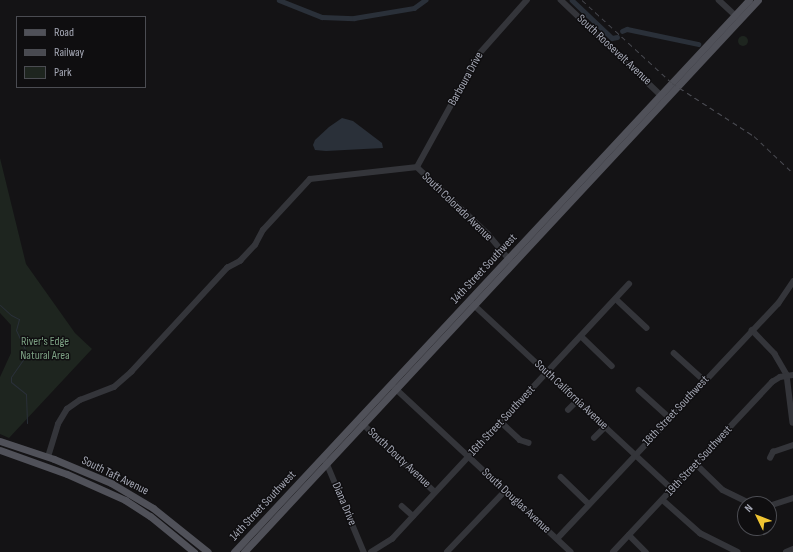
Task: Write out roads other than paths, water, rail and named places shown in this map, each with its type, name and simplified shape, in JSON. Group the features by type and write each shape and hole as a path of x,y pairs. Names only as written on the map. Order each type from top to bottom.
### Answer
{"main road":[{"name":"14th Street Southwest","path":"230,552 239,550 325,460 664,97 737,17 749,0"},
{"name":"14th Street Southwest","path":"737,17 758,0"},
{"name":"14th Street Southwest","path":"325,460 363,424 393,386"},
{"name":"South Taft Avenue","path":"0,441 48,457 111,483 153,508 208,552"},
{"name":"South Taft Avenue","path":"1,451 104,489 150,516 194,552"},
{"path":"1,451 18,452 40,459 48,457 50,463 72,472 76,478"}],"street":[{"name":"Barboura Drive","path":"417,167 478,54 527,0"},
{"name":"South Roosevelt Avenue","path":"561,0 664,97"},
{"path":"719,0 737,17"},
{"name":"South Colorado Avenue","path":"417,167 488,234 511,261"},
{"path":"48,457 58,424 67,409 80,400 109,390 131,372 227,268 240,261 255,245 263,230 310,180 417,167"},
{"name":"18th Street Southwest","path":"557,539 778,304 793,282"},
{"name":"16th Street Southwest","path":"371,552 387,543 413,516 629,284"},
{"path":"616,299 647,328"},
{"name":"South California Avenue","path":"472,303 672,489"},
{"path":"752,330 775,354 790,375 793,423"},
{"path":"581,336 612,366"},
{"path":"674,353 705,382"},
{"name":"19th Street Southwest","path":"614,552 772,382 790,375"},
{"name":"South Douglas Avenue","path":"393,386 571,552"},
{"path":"639,390 670,418"},
{"path":"568,410 577,401"},
{"path":"501,422 520,440 529,443"},
{"name":"South Douty Avenue","path":"363,424 435,492"},
{"path":"594,438 605,427"},
{"path":"770,458 773,452 793,444"},
{"name":"Diana Drive","path":"325,460 364,552"},
{"path":"696,464 723,490 737,497"},
{"path":"561,478 589,504"},
{"path":"447,552 505,491"},
{"path":"777,503 793,498"},
{"path":"662,500 700,533 738,552"},
{"path":"402,506 413,516"},
{"path":"629,535 646,552"},
{"path":"786,552 793,549"}],"waterway":[{"path":"279,0 322,17 354,18 414,8 425,0"},
{"path":"572,0 612,38 617,37"},
{"path":"622,31 627,29 698,44"},
{"path":"0,305 11,315 19,319 16,330 27,354 11,377 11,382 26,394 27,423"}],"railway":[{"path":"582,0 672,83 754,136 793,173"}],"park label":[{"name":"River's Edge Natural Area","path":"45,349"}]}
